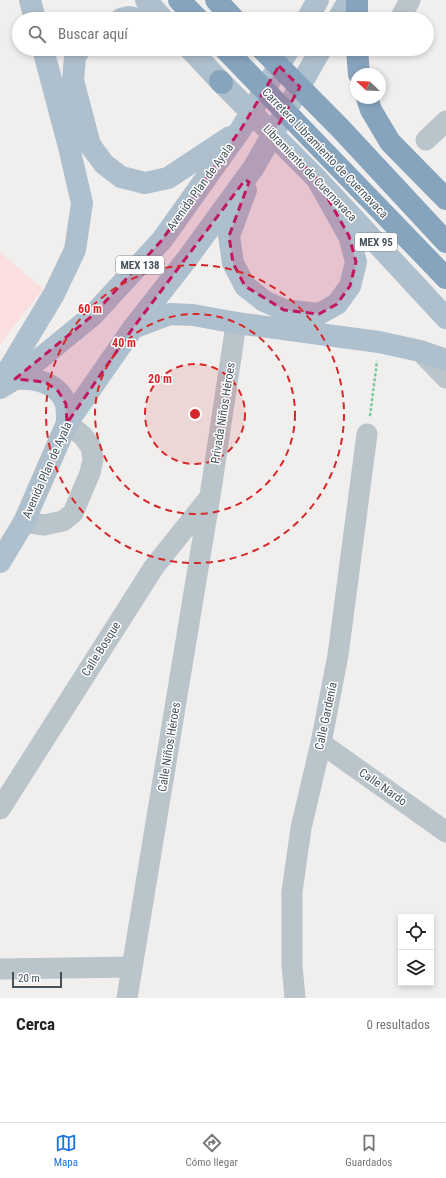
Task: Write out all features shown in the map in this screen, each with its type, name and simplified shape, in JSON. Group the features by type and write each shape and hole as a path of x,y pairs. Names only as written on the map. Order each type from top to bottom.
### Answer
{"highway":[{"path":"179,0 191,12"},
{"path":"216,0 227,12"},
{"path":"228,0 236,12"},
{"path":"357,0 357,12"},
{"path":"269,56 341,129 446,242"},
{"path":"358,56 359,68"},
{"name":"Carretera Libramiento de Cuernavaca","path":"233,58 446,278"},
{"path":"369,104 390,142 446,199"}],"main road":[{"path":"30,0 33,12"},
{"path":"146,0 157,12"},
{"path":"311,12 318,0"},
{"path":"342,12 349,0"},
{"path":"5,384 54,294 75,250 82,203 45,56"},
{"path":"76,56 73,80 90,144 104,164 122,177 145,183 168,178 241,129"},
{"name":"Libramiento de Cuernavaca","path":"197,56 311,173 446,318"},
{"name":"MEX 138","path":"241,129 285,56"},
{"name":"MEX 138","path":"254,166 317,56"},
{"name":"Avenida Plan de Ayala","path":"5,384 92,316 162,240 241,129"},
{"path":"254,166 229,236 233,263 246,286 264,301 284,310 319,314 337,304 350,286 356,262 349,236 311,173"},
{"name":"Avenida Plan de Ayala","path":"0,562 24,522 67,423 133,328 187,259 254,166"},
{"path":"133,328 170,314 193,315 237,323 379,342 420,351 446,360"},
{"path":"5,384 30,378 45,382 58,391 66,404 67,423"}],"street":[{"path":"404,12 410,0"},
{"path":"426,140 446,121"},
{"name":"Privada Niños Héroes","path":"210,496 235,331"},
{"path":"420,351 446,378"},
{"path":"24,522 44,525 63,521 73,513 88,480 93,459 91,447 83,436 67,423"},
{"name":"Calle Gardenía","path":"295,998 292,965 292,892 301,828 321,743 338,655 367,434"},
{"name":"Calle Bosque","path":"0,809 154,567 210,496"},
{"name":"Calle Niños Héroes","path":"127,998 210,496"},
{"name":"Calle Nardo","path":"321,743 446,832"},
{"path":"0,969 132,968"}],"path":[{"path":"367,434 379,342"}],"highlighted area":[{"path":"279,66 300,87 273,134 317,179 349,236 356,262 350,286 337,304 319,314 284,310 245,286 233,263 229,236 249,182 245,180 133,328 67,423 66,404 58,391 45,382 15,379 92,316 162,240 241,129"}],"shaded area":[{"path":"0,252 43,289 0,344"}]}
